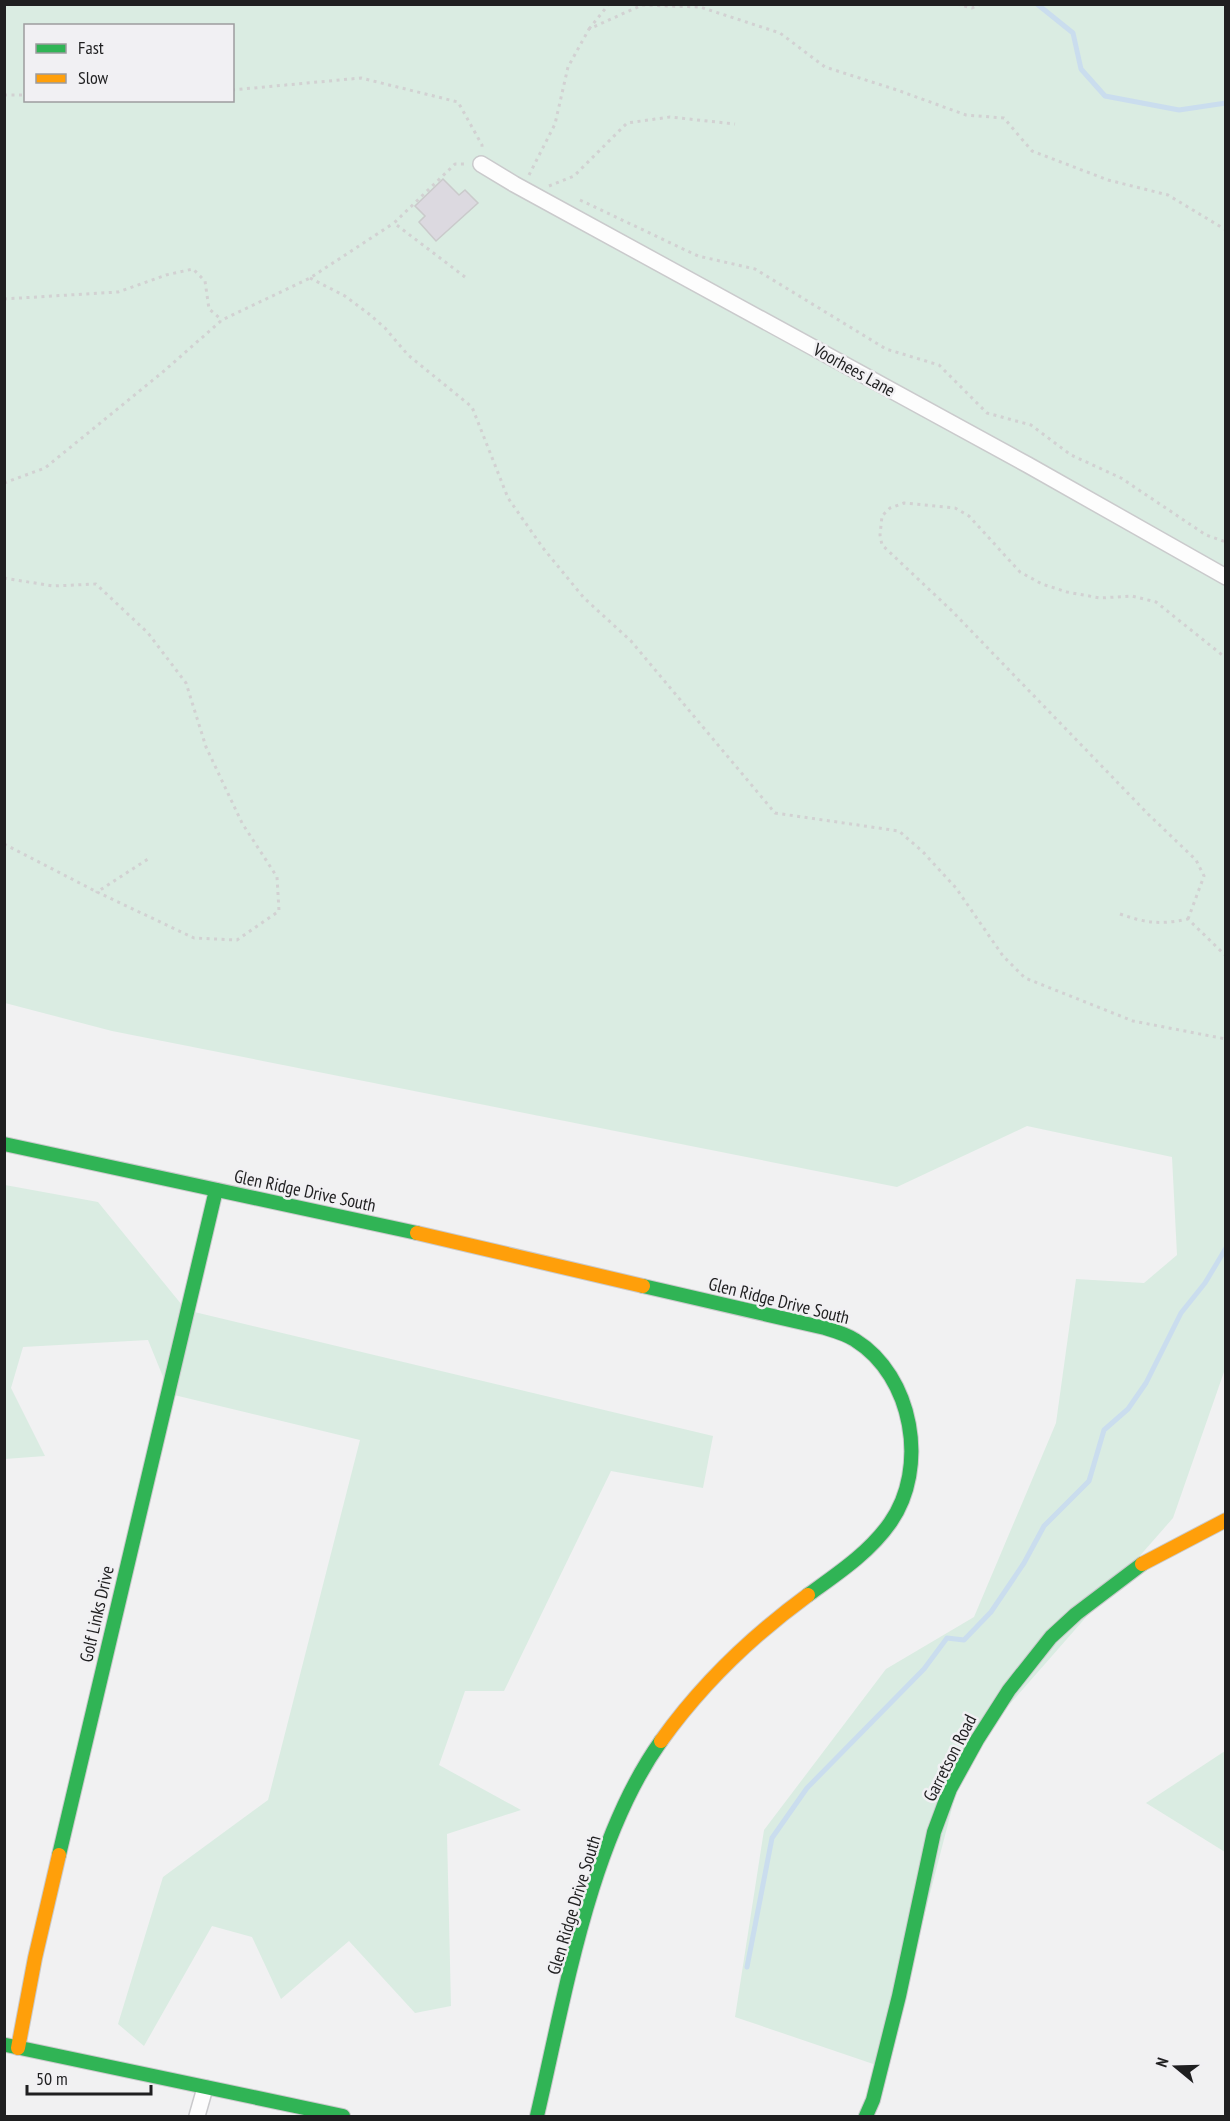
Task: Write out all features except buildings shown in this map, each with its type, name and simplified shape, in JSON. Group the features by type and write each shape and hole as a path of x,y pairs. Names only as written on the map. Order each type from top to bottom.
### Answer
{"street":[{"name":"Voorhees Lane","path":"482,164 502,178 1028,465 1226,578"},
{"name":"Glen Ridge Drive South","path":"4,1144 372,1223 825,1328 852,1338 874,1356 896,1384 906,1405 912,1456 910,1480 891,1523 871,1546 752,1640 659,1742 640,1774 600,1870 584,1922 537,2116"},
{"name":"Golf Links Drive","path":"11,2047 35,1958 216,1190"},
{"name":"Garretson Road","path":"866,2116 873,2100 899,1996 934,1832 950,1789 977,1740 1006,1694 1051,1637 1076,1614 1138,1566 1226,1520"},
{"path":"11,2047 343,2116"},
{"path":"197,2116 205,2088"}],"path":[{"path":"502,178 526,182 555,124 568,67 589,29 609,4"},
{"path":"791,4 799,4"},
{"path":"957,4 972,8 981,4"},
{"path":"589,29 642,5 700,7 780,33 825,67 966,115 1004,118 1032,151 1108,180 1168,195 1226,230"},
{"path":"4,483 45,468 164,371 222,320 310,278 394,223 455,164 482,164 482,145 458,102 361,78 234,90"},
{"path":"4,95 24,95"},
{"path":"560,191 549,186 574,176 627,123 670,117 735,124"},
{"path":"570,196 698,256 755,269 886,349 939,364 987,413 1031,425 1071,454 1121,478 1206,535 1226,542"},
{"path":"394,223 465,277"},
{"path":"4,299 118,292 166,275 192,269 205,281 209,309 222,320"},
{"path":"310,278 345,296 369,314 385,328 408,356 472,407 508,498 543,548 584,598 631,641 775,813 898,831 923,852 956,888 1003,956 1025,978 1133,1021 1226,1039"},
{"path":"1188,919 1204,876 1196,860 1148,814 952,610 882,544 880,535 882,516 890,508 904,503 955,508 969,516 1020,572 1042,584 1067,592 1100,598 1132,596 1156,602 1226,658"},
{"path":"4,578 53,586 96,584 148,633 186,683 206,747 242,823 277,877 279,911 237,940 194,938 4,844"},
{"path":"97,892 148,859"},
{"path":"1119,914 1146,923 1169,923 1188,919"},
{"path":"1188,919 1226,956"}],"green space":[{"path":"4,5 1225,5 1225,1369 1173,1518 966,1754 885,2068 735,2017 764,1830 886,1669 974,1617 1056,1423 1076,1279 1144,1283 1177,1255 1172,1157 1027,1126 897,1187 112,1031 5,1003"},
{"path":"5,1185 98,1202 186,1310 713,1436 703,1488 611,1471 504,1691 465,1691 439,1765 521,1810 447,1834 451,2006 415,2013 349,1941 281,1999 252,1937 212,1926 144,2046 118,2024 163,1877 268,1800 360,1440 170,1394 148,1340 23,1347 11,1388 45,1456 5,1459"},
{"path":"1225,1751 1225,1852 1146,1803"}],"waterway":[{"path":"1037,4 1073,33 1081,69 1105,96 1179,110 1226,103"},
{"path":"747,1967 772,1838 807,1788 924,1669 947,1638 964,1640 991,1612 1024,1563 1044,1526 1089,1481 1104,1430 1128,1409 1146,1383 1181,1313 1205,1283 1226,1248"}],"traffic: fast":[{"path":"4,1144 417,1233"},
{"path":"59,1855 216,1190"},
{"path":"643,1286 840,1333 855,1340 875,1356 890,1376 902,1399 909,1424 911,1450 909,1476 902,1501 882,1534 852,1562 808,1595"},
{"path":"866,2116 873,2100 899,1996 934,1832 950,1789 977,1740 1009,1690 1051,1637 1076,1614 1142,1564"},
{"path":"537,2116 582,1922 598,1873 615,1825 636,1781 661,1741"},
{"path":"6,2045 343,2116"}],"traffic: slow":[{"path":"417,1233 643,1286"},
{"path":"1142,1564 1226,1520"},
{"path":"661,1741 693,1700 728,1662 808,1595"},
{"path":"18,2048 35,1958 59,1855"}]}
